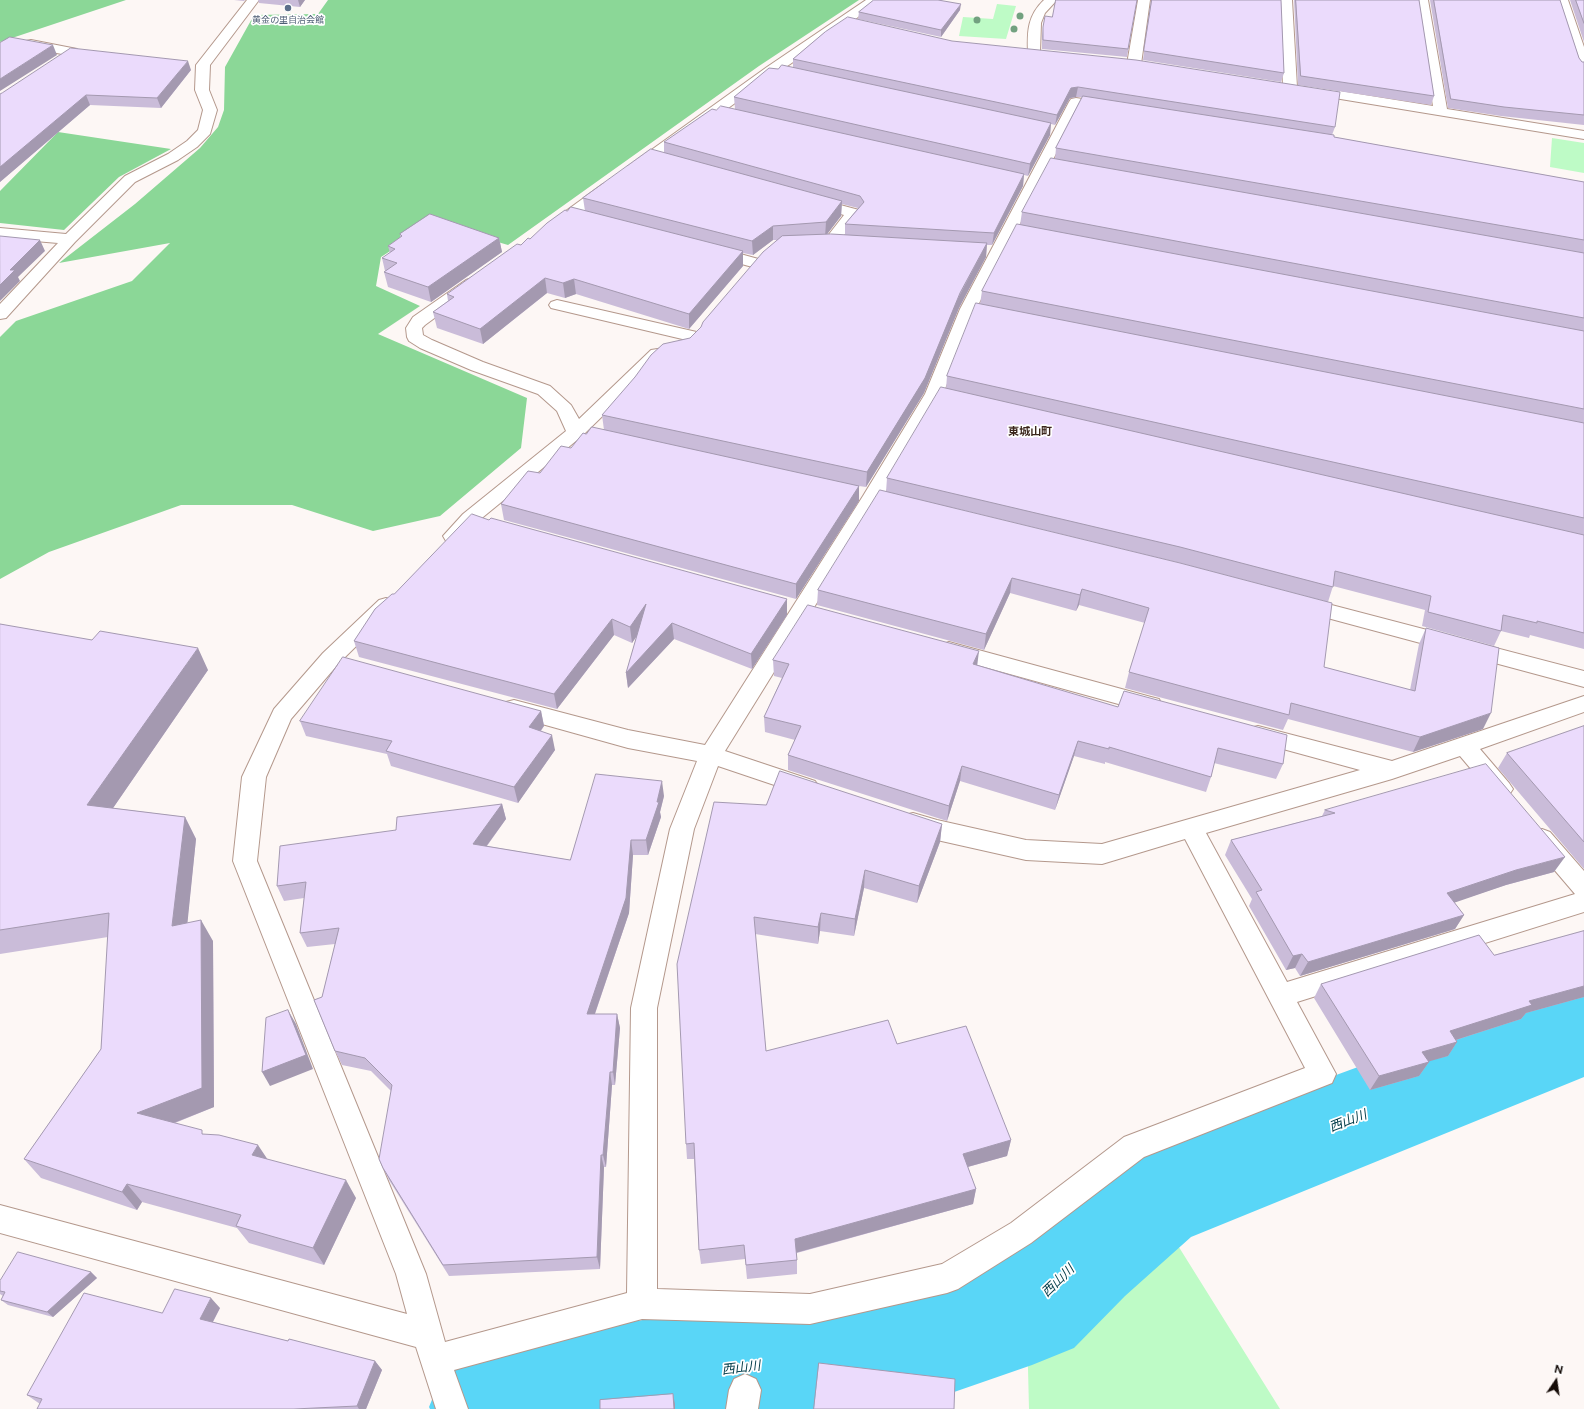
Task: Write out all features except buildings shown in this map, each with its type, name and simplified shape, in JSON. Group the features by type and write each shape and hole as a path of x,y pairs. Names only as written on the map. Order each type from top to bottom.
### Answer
{"street":[{"path":"0,314 70,239 130,179 192,144 205,131 210,110 202,90 203,65 253,0"},
{"path":"543,233 577,217 658,159 715,110 874,0"},
{"path":"1034,52 1033,25 1043,6 1051,0"},
{"path":"1134,64 1144,0"},
{"path":"1286,0 1290,87"},
{"path":"1422,0 1441,112"},
{"path":"1562,0 1584,66"},
{"path":"845,21 860,25"},
{"path":"31,44 72,52 88,53"},
{"path":"1019,51 1049,54"},
{"path":"59,60 72,52"},
{"path":"1118,62 1150,66"},
{"path":"187,63 203,65"},
{"path":"772,70 787,74"},
{"path":"1274,85 1584,135"},
{"path":"642,1304 644,1008 682,829 711,755 810,612 873,496 941,396 976,310 990,252 1017,231 1034,183 1076,102 1123,109"},
{"path":"715,110 731,114"},
{"path":"1045,129 1061,132"},
{"path":"1044,165 1059,168"},
{"path":"1018,179 1034,183"},
{"path":"801,199 854,213 823,242 847,243"},
{"path":"0,233 70,239"},
{"path":"704,249 756,264"},
{"path":"485,275 420,321 414,328 414,337 426,344 477,366 544,390 565,409 576,432"},
{"path":"438,552 470,518 576,432 657,354 684,348 700,330 557,305"},
{"path":"576,432 599,437"},
{"path":"470,518 493,524"},
{"path":"400,591 343,661 282,715 254,777 245,862 411,1274 432,1348 452,1409"},
{"path":"1281,598 1584,679"},
{"path":"779,604 810,612"},
{"path":"932,646 1170,710"},
{"path":"499,703 628,738 711,755 824,793"},
{"path":"892,815 938,830 1026,850 1102,854 1392,770 1584,704"},
{"path":"1238,729 1392,770"},
{"path":"1464,745 1514,805"},
{"path":"1529,823 1584,888"},
{"path":"0,1219 432,1348 642,1304 810,1309 946,1278 1021,1233 1134,1147 1322,1074 1191,828"},
{"path":"1280,996 1584,902"}],"green space":[{"path":"0,0 126,0 0,42"},
{"path":"328,0 859,0 759,66 508,245 433,223 381,257 376,286 420,306 378,334 527,398 521,448 440,516 373,531 292,505 181,505 49,552 0,579 0,337 16,321 132,281 170,243 59,263 135,204 200,148 218,127 224,110 225,67 254,15 318,14"},
{"path":"997,4 1016,6 1006,39 959,36 963,17 993,19"},
{"path":"58,132 171,149 119,177 64,230 0,223 0,191"},
{"path":"1552,138 1584,143 1584,173 1550,167"},
{"path":"1157,1212 1280,1409 1029,1409 1027,1329 1063,1311 1118,1249"}],"waterway":[{"name":"西山川","path":"491,1407 691,1373 908,1348 1032,1306 1084,1255 1151,1198 1584,1030"}],"place":[{"name":"黄金の里自治会館","path":"288,8"}],"district":[{"name":"東城山町","path":"1030,432"}]}
